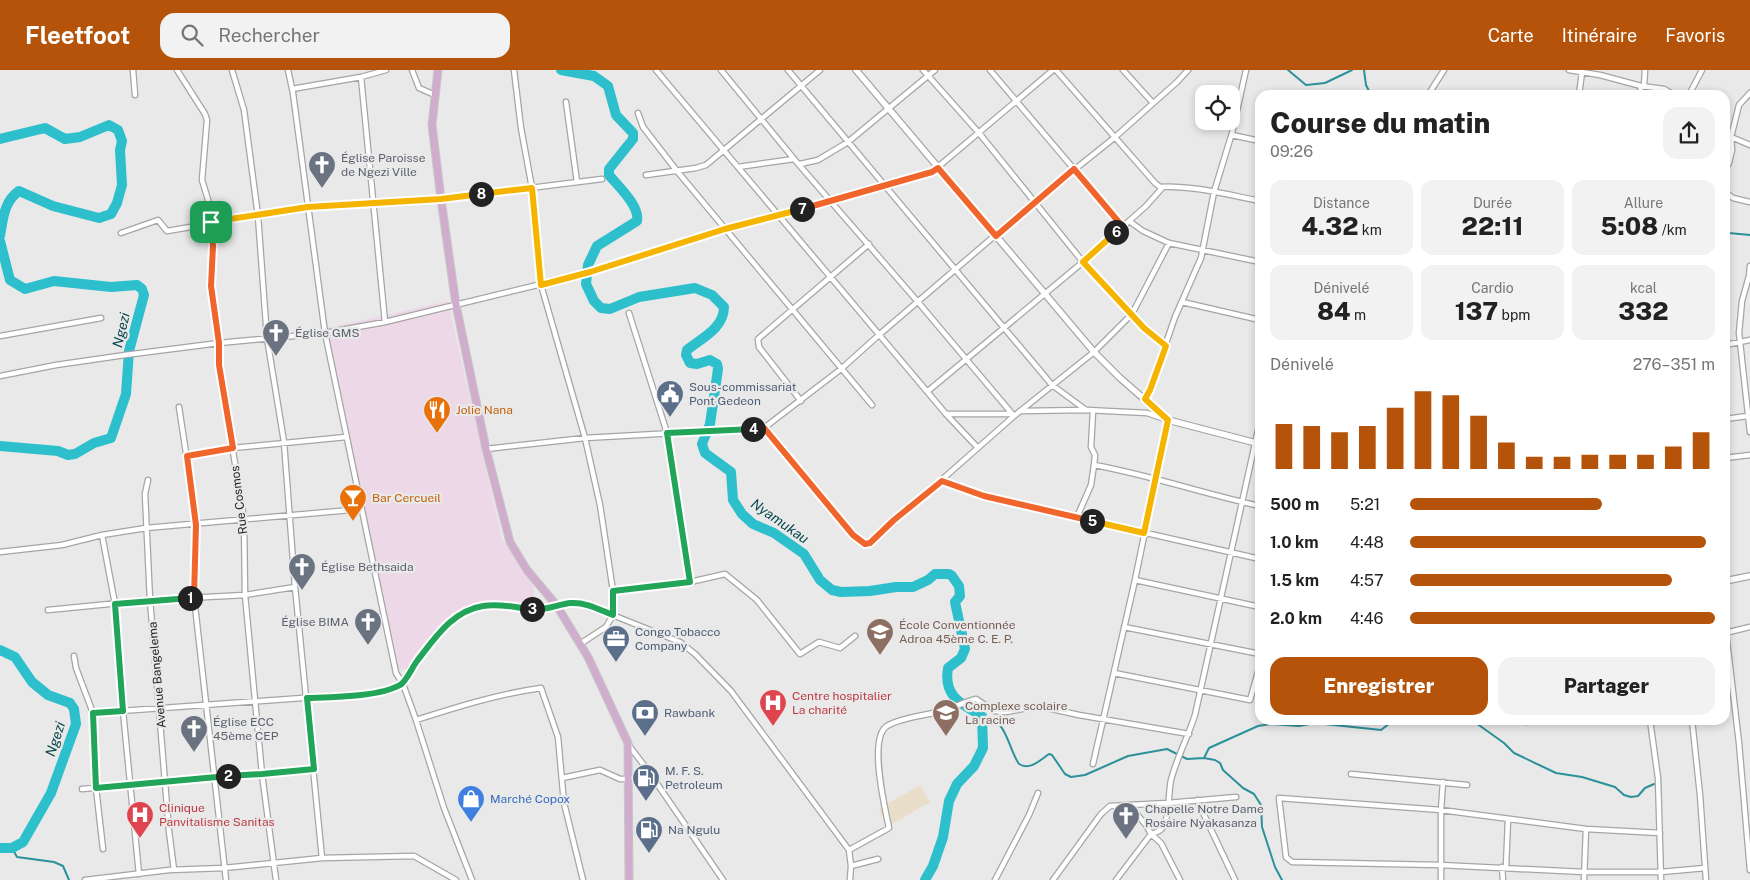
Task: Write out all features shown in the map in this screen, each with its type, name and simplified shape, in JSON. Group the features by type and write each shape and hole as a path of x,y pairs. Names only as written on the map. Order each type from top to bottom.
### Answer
{"main road":[{"path":"438,70 432,125 441,199 456,305 486,448 510,542 527,570 557,606 580,644 628,743 628,880"}],"street":[{"path":"133,70 135,95"},
{"name":"Rue Cosmos","path":"177,70 207,120 202,180 209,204 211,222 213,246 211,286 219,343 219,365 244,518 245,595 262,774 276,880"},
{"path":"232,70 244,110 258,216 266,338 284,442 295,587 322,858"},
{"path":"288,70 325,333 396,673 403,684 444,808 472,880"},
{"path":"292,89 361,78 386,70"},
{"path":"412,70 419,88 435,95"},
{"path":"514,70 521,128 532,188 541,285 585,438 600,505 613,591 613,615 606,628 580,644"},
{"path":"656,70 946,414 978,448"},
{"path":"721,70 1013,415"},
{"path":"788,70 1052,386 1087,410"},
{"path":"646,175 706,165 724,152 820,70"},
{"path":"856,70 1094,352 1168,420"},
{"path":"923,70 979,133 1083,262 1144,328 1166,346"},
{"path":"800,164 818,160 848,142 935,70"},
{"path":"990,70 1123,227"},
{"path":"0,376 56,365 125,355 219,343 325,333 385,322 590,272 725,229 932,172 1055,70 1155,183 1162,187 1170,186 1214,192 1255,200"},
{"path":"1123,70 1153,103"},
{"path":"486,448 585,438 764,428 841,369 1034,202 1114,138 1188,70"},
{"path":"1145,399 1150,390 1175,317 1203,249 1214,192 1232,135 1246,70"},
{"path":"1431,90 1444,70"},
{"path":"1569,70 1666,90"},
{"path":"1642,90 1645,70"},
{"path":"1692,90 1702,70"},
{"path":"1579,90 1580,71"},
{"path":"361,78 385,322"},
{"path":"1730,159 1732,150 1731,137 1739,105 1750,93"},
{"path":"566,102 577,182"},
{"path":"638,112 643,127 677,171 872,404"},
{"path":"1232,135 1255,140"},
{"path":"1731,137 1750,145"},
{"path":"738,168 794,158"},
{"path":"121,233 158,220 167,231 308,207 441,199 602,179"},
{"path":"928,391 1083,262 1146,206 1162,187"},
{"path":"1730,196 1750,202"},
{"path":"1129,221 1143,231 1169,243 1255,261"},
{"path":"764,428 853,535 865,544 870,543 894,520 942,481 1013,415 1094,352 1132,314 1169,243"},
{"path":"801,401 759,347 758,339 869,244"},
{"path":"1750,266 1750,276 1742,301 1739,343 1750,432"},
{"path":"1182,302 1255,319"},
{"path":"629,313 667,433 690,582"},
{"path":"0,336 101,318"},
{"path":"1730,344 1750,340"},
{"path":"1743,381 1750,379"},
{"path":"179,407 196,525 194,597 226,880"},
{"path":"1020,411 1093,410 1147,413 1255,442"},
{"path":"1077,517 1091,485 1094,465 1095,455 1091,447 1093,410"},
{"path":"946,414 1013,415"},
{"path":"1730,418 1749,416"},
{"path":"1093,764 1136,580 1168,420"},
{"path":"187,456 233,448 346,437"},
{"path":"1116,880 1151,834 1159,832 1165,824 1171,782 1179,754 1189,734 1232,553 1242,502 1255,454"},
{"path":"1730,457 1750,454"},
{"path":"1094,465 1131,472 1255,505"},
{"name":"Avenue Bangelema","path":"148,480 145,494 150,600 169,831 174,870"},
{"path":"942,481 984,496 1255,558"},
{"path":"0,552 62,544 146,528 196,525 244,518 362,508"},
{"path":"102,535 115,604 123,711 139,874"},
{"path":"613,591 690,582 725,574 757,600 800,654 818,642 840,648 854,636"},
{"path":"1730,580 1750,576"},
{"path":"1136,580 1255,606"},
{"path":"48,610 150,600 245,595 295,587"},
{"path":"93,713 386,692 403,684 410,670 446,625 461,614 482,606 496,605 539,610 571,603 585,604 680,642 701,660 731,692 849,850 850,880"},
{"path":"1124,627 1255,653"},
{"path":"1730,632 1750,627"},
{"path":"74,656 76,668 93,713 96,788 104,849"},
{"path":"1730,672 1739,743 1750,870"},
{"path":"1114,673 1250,700 1255,682"},
{"path":"416,720 498,696 541,688 558,737 564,803 583,880"},
{"path":"849,850 889,828 878,759 881,734 886,727 901,721 952,708 976,699 994,711 1002,712 1038,706 1189,734"},
{"path":"1651,725 1658,778 1661,880"},
{"path":"1693,725 1706,880"},
{"path":"628,743 723,880"},
{"path":"82,789 214,776 314,769"},
{"path":"562,778 600,770 620,779 628,779 649,772"},
{"path":"1350,774 1467,785"},
{"path":"1441,880 1443,782"},
{"path":"995,880 1029,815 1038,793"},
{"path":"1053,880 1101,814 1110,806 1236,797"},
{"path":"1660,833 1586,828 1441,810 1279,798 1286,857 1292,862 1504,867 1584,872 1661,872 1704,868"},
{"path":"1197,800 1236,880"},
{"path":"1125,805 1134,811 1151,834 1161,843 1180,880"},
{"path":"1503,880 1508,819"},
{"path":"1584,880 1586,828"},
{"path":"85,880 174,870 224,868 322,858 414,856 456,880"},
{"path":"851,866 878,859"}],"shaded area":[{"path":"448,301 502,539 534,586 533,606 484,602 450,616 415,666 396,671 327,328"},
{"path":"920,785 930,802 887,827 879,809"}],"waterway":[{"name":"Nyamukau","path":"561,70 594,76 608,86 616,115 633,133 633,139 609,169 609,175 632,203 637,215 637,221 597,246 588,265 586,284 594,301 601,308 610,309 639,297 695,288 712,295 724,307 723,314 716,327 687,350 686,355 690,363 697,364 710,360 717,364 718,369 710,424 702,444 705,453 731,472 733,500 742,514 753,524 774,533 804,554 820,580 832,590 841,592 870,591 896,587 913,587 928,580 935,574 949,574 959,586 960,596 955,602 965,649 961,658 948,668 948,686 951,693 961,703 982,716 983,748 974,766 957,784 949,801 943,837 933,866 925,880"},
{"path":"1288,70 1306,85 1325,83 1352,70"},
{"path":"1364,70 1368,90"},
{"name":"Ngezi","path":"0,139 45,128 65,139 80,137 109,125 118,130 122,141 120,150 122,185 117,203 111,214 99,218 53,206 19,191 7,205 0,236"},
{"path":"1730,233 1750,235"},
{"name":"Ngezi","path":"0,241 10,280 25,289 54,281 111,287 137,285 142,289 144,295 129,351 126,394 111,438 94,443 75,454 68,455 58,451 0,446"},
{"name":"Ngezi","path":"0,650 15,657 32,682 48,695 70,703 74,709 76,724 51,793 23,842 12,848 0,848"},
{"path":"982,716 991,718 1002,728 1019,764 1023,766 1031,765 1049,754 1052,755 1065,774 1071,777 1085,775 1128,756 1167,749 1187,759 1204,758 1215,760 1243,788 1254,794 1261,805 1262,827 1275,867 1282,880"},
{"path":"1204,758 1209,748 1258,726 1264,725"},
{"path":"1285,725 1304,725"},
{"path":"1334,725 1381,730 1388,725"},
{"path":"1479,725 1504,743 1514,753 1556,773 1582,777 1615,787 1624,795 1631,797 1638,796 1645,788 1654,784"},
{"path":"12,848 17,857 54,862 63,866 69,880"}],"place":[{"name":"Église Paroisse de Ngezi Ville","path":"322,189"},
{"name":"Église GMS","path":"276,357"},
{"name":"Sous-commissariat Pont Gedeon","path":"670,418"},
{"name":"Jolie Nana","path":"437,434"},
{"name":"Bar Cercueil","path":"353,522"},
{"name":"Église Bethsaida","path":"302,591"},
{"name":"Église BIMA","path":"368,646"},
{"name":"École Conventionnée Adroa 45ème C. E. P.","path":"880,656"},
{"name":"Congo Tobacco Company","path":"616,663"},
{"name":"Centre hospitalier La charité","path":"773,727"},
{"name":"Rawbank","path":"645,737"},
{"name":"Complexe scolaire La racine","path":"946,737"},
{"name":"Église ECC 45ème CEP","path":"194,753"},
{"name":"M. F. S. Petroleum","path":"646,802"},
{"name":"Marché Copox","path":"471,823"},
{"name":"Clinique Panvitalisme Sanitas","path":"140,839"},
{"name":"Chapelle Notre Dame Rosaire Nyakasanza","path":"1126,840"},
{"name":"Na Ngulu","path":"649,854"}],"route":[{"path":"938,168 996,236 1074,169 1123,227 1116,231 1083,262 1144,328 1166,346 1145,399 1168,420 1144,533 984,496 942,481 894,520 870,543 865,544 853,535 764,428 667,433 690,582 613,591 613,615 585,604 571,603 539,610 496,605 482,606 461,614 446,625 410,670 403,684 386,692 307,698 314,769 214,776 96,788 93,713 123,711 115,604 194,597 196,525 187,456 233,448 219,365 219,343 211,286 213,246 211,222 308,207 441,199 532,188 541,285 584,272 590,272 725,229 932,172 938,168"}]}
